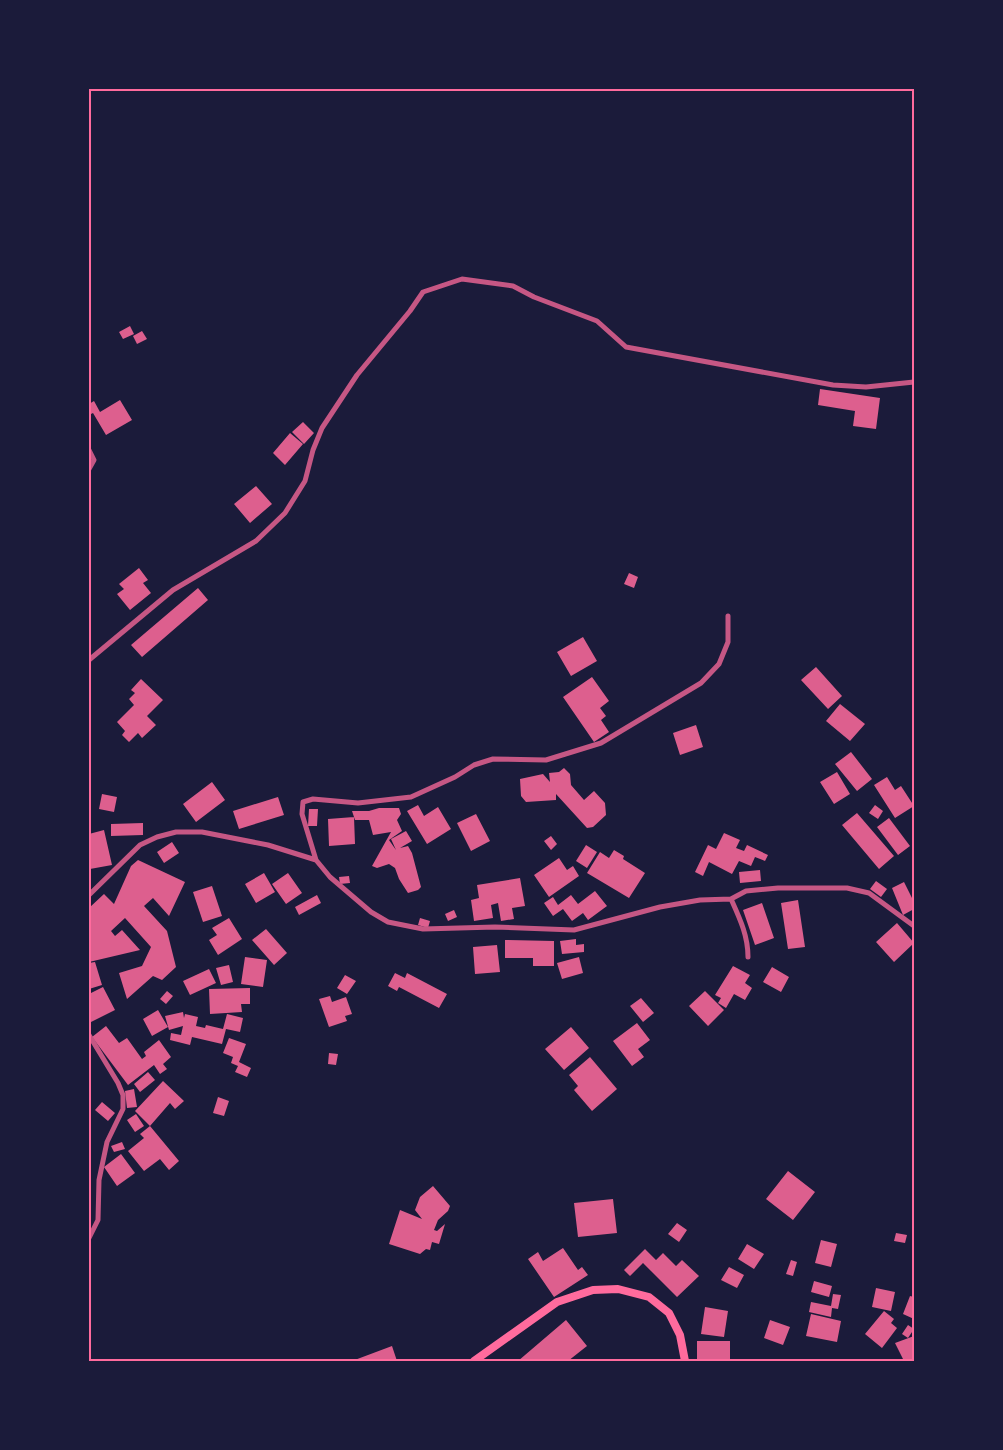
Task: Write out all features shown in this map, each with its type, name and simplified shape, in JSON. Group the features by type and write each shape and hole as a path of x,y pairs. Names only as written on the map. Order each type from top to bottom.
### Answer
{"main road":[{"path":"474,1361 557,1302 593,1290 618,1289 649,1297 669,1313 680,1335 685,1361"}],"street":[{"path":"89,660 173,590 256,540 285,513 305,481 313,450 322,428 357,375 410,312 423,292 431,289 462,279 513,286 534,297 597,321 626,347 657,354 833,385 866,387 914,382"},
{"path":"89,450 94,460 89,469"},
{"path":"728,616 728,642 719,664 702,683 601,743 546,760 493,759 474,765 455,777 411,797 358,803 313,799 303,802 302,814 316,860 330,877 371,912 388,922 424,929 495,927 574,930 660,907 700,900 732,900 746,891 778,888 847,888 869,893 914,926"},
{"path":"89,895 140,845 157,837 176,832 202,832 268,844 316,860"},
{"path":"732,900 748,944 748,957"},
{"path":"89,1036 118,1083 123,1095 124,1109 108,1142 99,1180 98,1220 89,1238"}],"building":[{"path":"130,326 134,334 123,339 119,332"},
{"path":"142,331 147,339 137,344 133,336"},
{"path":"820,389 880,398 876,429 853,426 855,411 818,405"},
{"path":"120,400 132,420 106,435 93,413 89,415 89,404 94,401 100,412"},
{"path":"303,422 314,433 304,444 292,432"},
{"path":"290,433 303,444 285,465 273,453"},
{"path":"256,486 272,504 250,523 234,504"},
{"path":"139,568 148,580 143,583 151,593 130,610 117,594 124,589 119,584"},
{"path":"629,573 638,577 634,588 624,584"},
{"path":"198,588 208,600 142,657 131,645"},
{"path":"583,637 597,661 571,676 557,652"},
{"path":"816,667 842,696 828,709 801,680"},
{"path":"592,677 609,701 600,708 606,716 601,720 609,732 594,742 563,697"},
{"path":"141,679 163,700 147,716 156,725 142,738 138,733 129,742 122,735 125,731 117,722 134,705 129,699 135,693 131,690"},
{"path":"840,704 865,724 850,741 826,721"},
{"path":"696,725 703,747 680,755 673,733"},
{"path":"851,752 872,779 857,791 835,764"},
{"path":"564,768 570,774 571,785 584,800 594,791 605,803 606,815 593,827 587,828 556,794 556,800 526,802 521,796 520,779 543,774 550,782 549,773 559,772"},
{"path":"837,772 850,794 834,804 820,782"},
{"path":"887,777 895,790 901,786 914,806 895,818 874,785"},
{"path":"212,782 225,800 196,822 183,804"},
{"path":"102,794 117,797 114,812 99,809"},
{"path":"278,797 284,815 239,829 233,811"},
{"path":"418,805 424,816 438,807 451,829 427,844 407,811"},
{"path":"875,805 883,811 878,819 869,813"},
{"path":"379,808 399,808 401,814 397,820 402,831 389,840 396,850 391,839 406,831 412,841 400,848 408,846 412,853 421,887 418,890 408,893 399,879 395,868 389,864 377,868 372,866 391,832 373,835 369,820 355,820 352,811 369,811"},
{"path":"309,809 318,809 317,826 308,826"},
{"path":"857,813 894,856 879,869 842,825"},
{"path":"476,814 490,841 471,851 457,823"},
{"path":"354,817 355,844 329,846 328,819"},
{"path":"889,818 910,846 898,855 877,827"},
{"path":"143,823 143,835 111,836 111,824"},
{"path":"104,830 112,865 90,869 89,834"},
{"path":"724,833 740,840 736,848 744,851 747,845 768,855 765,861 755,857 751,866 739,861 732,874 709,862 703,876 695,872 708,845 716,849"},
{"path":"551,836 557,844 551,850 544,841"},
{"path":"172,842 179,853 164,863 157,852"},
{"path":"586,845 597,852 587,868 576,861"},
{"path":"614,850 624,856 623,859 645,873 629,898 587,873 600,852 609,858"},
{"path":"559,858 567,870 573,866 579,876 549,897 534,875"},
{"path":"138,860 185,882 169,916 153,898 144,906 167,931 176,967 162,980 153,976 127,999 119,973 142,966 151,947 125,918 111,931 115,936 122,930 140,950 89,962 89,908 104,894 114,904 131,866"},
{"path":"760,870 761,881 740,883 739,872"},
{"path":"264,873 275,892 256,903 245,884"},
{"path":"288,873 302,893 286,904 272,884"},
{"path":"349,876 350,883 340,884 339,877"},
{"path":"520,878 525,906 512,908 514,919 501,921 498,903 491,905 493,918 474,921 471,900 479,898 477,885"},
{"path":"876,881 887,889 881,897 870,889"},
{"path":"904,882 914,902 914,909 903,915 892,888"},
{"path":"212,886 222,916 203,922 193,892"},
{"path":"595,891 607,906 588,920 583,913 572,921 563,909 553,916 544,903 553,897 558,905 571,895 578,904"},
{"path":"317,895 321,903 299,915 295,907"},
{"path":"798,900 805,947 788,949 781,903"},
{"path":"762,903 774,938 755,945 743,910"},
{"path":"454,910 457,917 448,921 445,914"},
{"path":"229,918 242,939 218,955 209,940 217,935 212,928"},
{"path":"420,918 430,921 428,928 418,925"},
{"path":"897,923 914,943 894,962 876,942"},
{"path":"266,929 287,953 274,965 252,940"},
{"path":"576,939 576,945 584,944 584,952 562,954 560,941"},
{"path":"505,940 554,941 554,966 533,966 533,958 505,958"},
{"path":"497,945 500,972 475,974 473,947"},
{"path":"245,957 267,960 263,987 241,984"},
{"path":"579,957 583,973 562,979 557,963"},
{"path":"95,962 102,985 89,989 89,963"},
{"path":"229,965 233,982 221,985 216,968"},
{"path":"733,966 750,975 745,983 752,988 745,1000 734,994 726,1008 718,1003 721,998 715,995"},
{"path":"772,967 789,977 781,992 763,982"},
{"path":"209,969 216,983 190,995 183,981"},
{"path":"395,973 405,978 407,973 447,994 439,1008 399,987 397,991 388,986"},
{"path":"345,975 356,981 347,994 337,988"},
{"path":"103,987 115,1010 89,1023 89,994"},
{"path":"250,988 250,1004 241,1004 242,1012 210,1014 209,989"},
{"path":"167,991 173,996 166,1004 160,999"},
{"path":"705,991 724,1010 708,1026 689,1006"},
{"path":"330,996 332,1002 346,997 352,1014 345,1016 347,1021 329,1027 319,999"},
{"path":"641,998 654,1013 643,1022 630,1006"},
{"path":"158,1010 168,1027 152,1036 143,1019"},
{"path":"183,1012 184,1018 185,1014 198,1017 196,1026 205,1028 206,1025 223,1029 227,1014 243,1018 240,1032 226,1029 222,1044 192,1037 190,1045 170,1040 171,1033 181,1035 183,1026 169,1030 165,1016"},
{"path":"637,1023 650,1040 638,1049 644,1057 632,1066 613,1041"},
{"path":"106,1026 119,1043 127,1038 142,1059 146,1056 144,1052 159,1040 171,1057 163,1064 167,1069 160,1074 154,1065 128,1085 92,1037"},
{"path":"571,1027 589,1048 564,1070 545,1049"},
{"path":"229,1038 246,1044 239,1062 251,1068 247,1077 235,1072 238,1066 231,1063 233,1057 223,1053"},
{"path":"329,1053 338,1054 336,1065 328,1064"},
{"path":"590,1057 617,1089 592,1111 574,1090 578,1086 569,1075"},
{"path":"148,1072 155,1080 140,1092 134,1084"},
{"path":"163,1081 184,1101 175,1109 170,1103 150,1126 135,1111"},
{"path":"134,1089 137,1107 127,1108 125,1091"},
{"path":"218,1097 229,1101 224,1116 213,1113"},
{"path":"102,1102 115,1113 108,1121 95,1110"},
{"path":"136,1114 144,1126 135,1132 127,1120"},
{"path":"150,1126 179,1161 169,1170 160,1159 144,1171 128,1151 144,1138 140,1134"},
{"path":"122,1142 125,1149 114,1152 111,1146"},
{"path":"121,1154 135,1173 117,1186 104,1167"},
{"path":"788,1171 815,1192 793,1220 766,1199"},
{"path":"433,1186 450,1206 448,1211 438,1220 434,1230 437,1231 445,1224 439,1244 432,1242 430,1250 426,1249 420,1254 389,1244 400,1210 422,1219 415,1210 420,1197"},
{"path":"613,1199 617,1233 578,1237 574,1203"},
{"path":"677,1223 687,1230 679,1242 668,1234"},
{"path":"896,1233 907,1235 905,1243 894,1241"},
{"path":"821,1240 837,1244 831,1267 815,1263"},
{"path":"747,1244 764,1254 754,1269 738,1259"},
{"path":"563,1248 578,1270 582,1267 588,1275 554,1297 528,1259 538,1252 543,1261"},
{"path":"645,1249 656,1260 663,1253 676,1266 682,1260 699,1276 677,1297 643,1263 630,1276 624,1270"},
{"path":"791,1260 797,1262 793,1276 786,1274"},
{"path":"729,1267 744,1275 737,1288 721,1280"},
{"path":"814,1281 832,1286 829,1297 811,1292"},
{"path":"876,1288 895,1292 891,1311 872,1307"},
{"path":"833,1294 841,1295 838,1309 832,1308 831,1317 809,1312 811,1302 831,1306"},
{"path":"910,1296 914,1297 914,1319 903,1314"},
{"path":"705,1307 728,1311 724,1337 701,1334"},
{"path":"884,1311 894,1319 891,1323 897,1328 882,1348 865,1334"},
{"path":"811,1314 841,1321 837,1342 806,1336"},
{"path":"566,1320 587,1346 568,1361 518,1361"},
{"path":"770,1320 790,1327 783,1345 764,1338"},
{"path":"908,1325 914,1329 908,1338 902,1334"},
{"path":"914,1336 914,1361 904,1361 895,1343"},
{"path":"697,1341 730,1341 730,1361 697,1361"},
{"path":"392,1346 397,1361 352,1361"}]}
